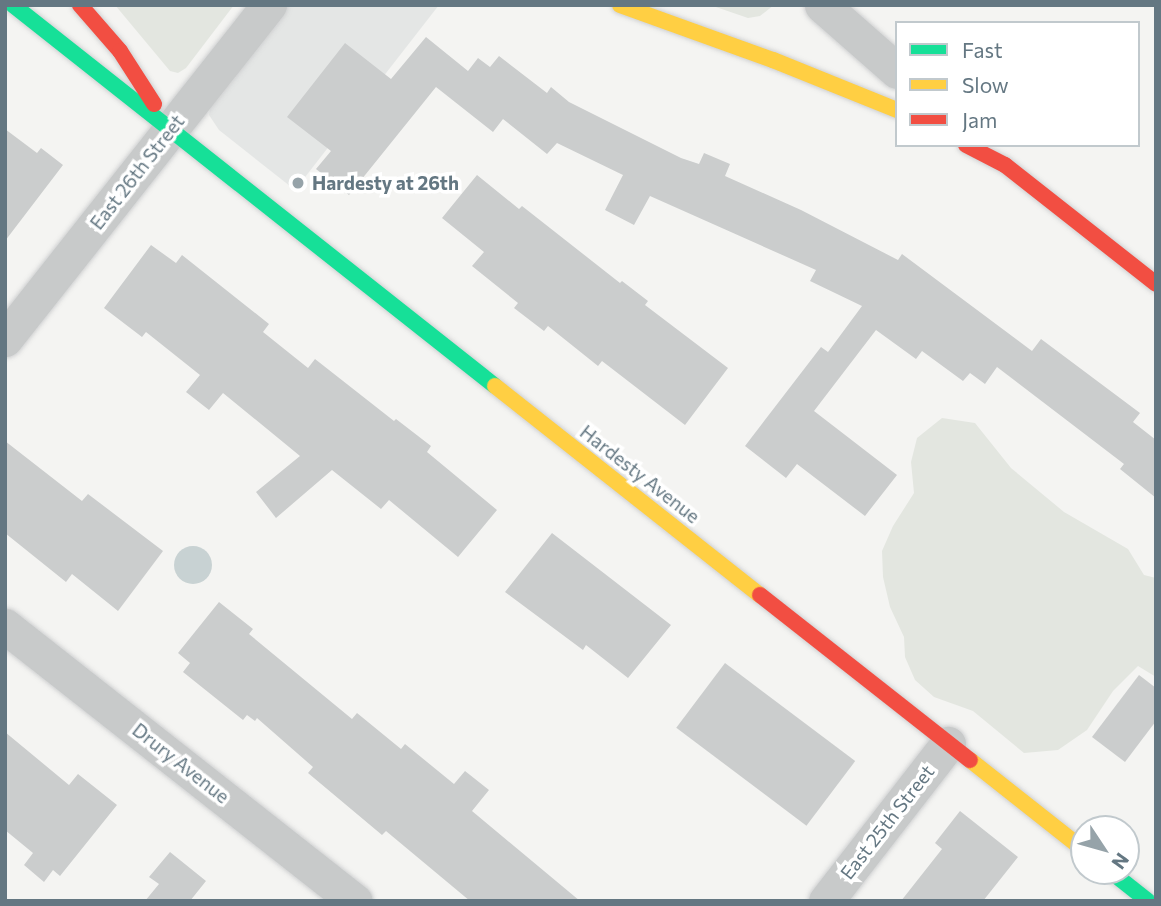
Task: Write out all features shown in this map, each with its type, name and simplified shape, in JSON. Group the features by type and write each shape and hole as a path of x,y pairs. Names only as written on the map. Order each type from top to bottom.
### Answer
{"main road":[{"name":"Hardesty Avenue","path":"13,5 1070,839"},
{"path":"80,5 120,51 170,130"},
{"path":"620,5 773,60 895,109"},
{"path":"971,147 993,155 1156,284"},
{"path":"1128,885 1148,901"}],"street":[{"name":"East 26th Street","path":"5,339 269,5"},
{"path":"822,5 895,69"},
{"name":"Drury Avenue","path":"5,626 355,901"},
{"name":"East 25th Street","path":"826,901 948,744"}],"shaded area":[{"path":"115,5 234,5 186,68 178,73 170,71"},
{"path":"288,5 439,5 295,190 219,130 209,115 211,103"},
{"path":"710,5 774,5 760,16 748,18"},
{"path":"942,418 975,423 1011,468 1064,512 1128,549 1144,575 1156,578 1156,677 1138,666 1113,691 1087,730 1058,750 1024,753 973,711 934,697 915,680 905,657 904,637 890,607 883,577 882,551 893,526 914,493 911,462 917,438"},
{"path":"193,546 207,551 212,565 207,579 193,584 179,579 174,565 179,551"}],"building":[{"path":"426,37 468,71 478,58 490,67 499,56 547,93 551,87 569,102 681,158 699,164 704,153 730,164 725,176 801,210 898,260 902,254 1032,351 1041,339 1140,413 1133,422 1156,440 1156,498 1120,469 1124,464 997,367 985,384 970,373 963,381 922,351 916,359 876,330 814,411 897,475 865,516 797,464 786,478 745,446 821,347 828,352 862,306 810,281 816,270 650,196 634,225 605,210 623,175 557,143 547,154 503,119 493,132 436,87 349,195 316,169 331,151 287,117 345,43 391,79"},
{"path":"5,129 37,153 41,148 63,165 5,241"},
{"path":"477,175 519,209 522,206 620,283 622,281 648,301 645,305 728,368 685,425 602,361 598,366 548,326 544,331 514,308 518,303 472,266 484,252 442,218"},
{"path":"151,245 176,263 182,255 269,324 263,332 308,368 315,359 394,421 396,419 431,446 427,452 497,510 458,557 389,500 381,509 332,470 276,518 256,492 300,456 223,393 209,410 186,392 200,375 146,332 142,337 104,308"},
{"path":"5,441 82,501 88,494 163,551 118,611 72,574 66,582 5,533"},
{"path":"552,533 671,625 628,678 586,645 583,650 505,592"},
{"path":"219,602 253,629 249,634 352,719 357,713 401,749 405,744 454,784 465,771 489,790 472,811 580,901 470,901 386,831 382,835 308,773 313,767 257,718 255,721 247,715 243,720 183,672 190,663 178,653"},
{"path":"725,663 855,761 806,826 676,728"},
{"path":"1139,675 1156,688 1156,721 1125,762 1092,737"},
{"path":"5,732 69,785 78,774 117,805 60,876 53,870 44,882 24,865 33,853 5,830"},
{"path":"960,811 1018,857 983,901 901,901 942,849 935,843"},
{"path":"170,852 206,881 190,901 145,901 159,884 149,877"}],"traffic: fast":[{"path":"13,5 495,386"},
{"path":"1128,885 1148,901"}],"traffic: slow":[{"path":"620,5 773,60 895,109"},
{"path":"495,386 760,595"},
{"path":"970,760 1070,839"}],"traffic: jam":[{"path":"80,5 120,51 154,104"},
{"path":"970,147 1005,165 1156,284"},
{"path":"760,595 970,760"}],"place":[{"name":"Hardesty at 26th","path":"298,183"}]}
